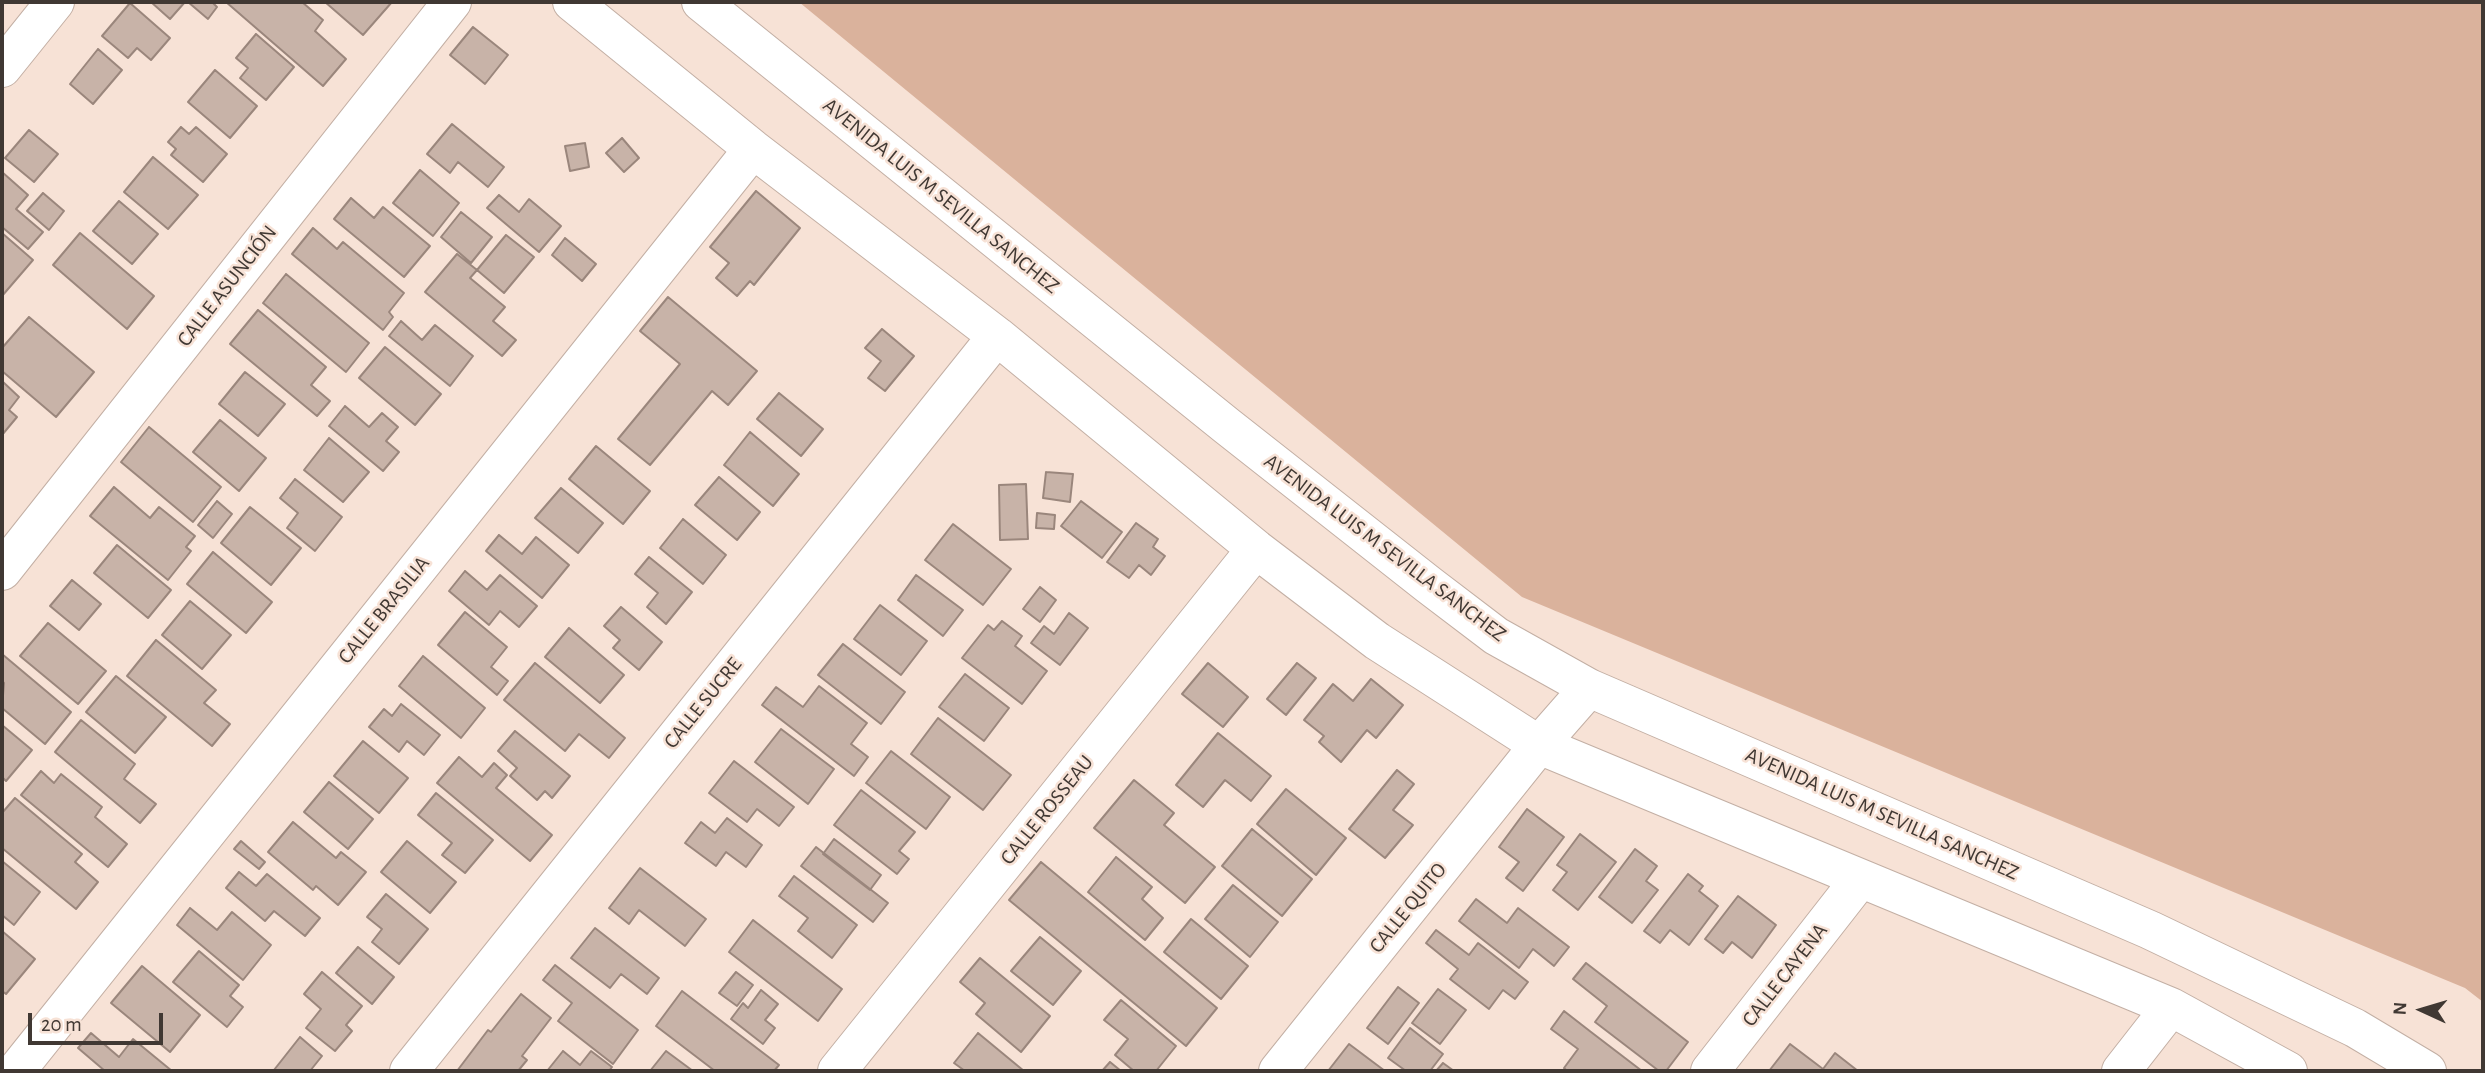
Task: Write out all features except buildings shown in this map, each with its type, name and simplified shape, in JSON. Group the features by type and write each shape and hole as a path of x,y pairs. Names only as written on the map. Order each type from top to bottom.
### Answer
{"street":[{"path":"2,68 55,2"},
{"name":"CALLE ASUNCIÓN","path":"2,571 452,2"},
{"path":"572,2 753,149 997,335 1256,549 1377,641 1539,745 2171,1007 2288,1071"},
{"name":"AVENIDA LUIS M SEVILLA SANCHEZ","path":"701,2 944,200 1429,586 1496,636 1589,688 2150,930 2355,1028 2427,1071"},
{"name":"CALLE BRASILIA","path":"16,1071 753,149"},
{"name":"CALLE SUCRE","path":"409,1071 997,335"},
{"name":"CALLE ROSSEAU","path":"837,1071 1256,549"},
{"name":"CALLE QUITO","path":"1278,1071 1539,745 1589,688"},
{"name":"CALLE CAYENA","path":"1710,1071 1860,879"},
{"path":"2121,1071 2171,1007"}],"shaded area":[{"path":"799,2 2483,2 2483,1002 2465,988 1522,597"}]}
